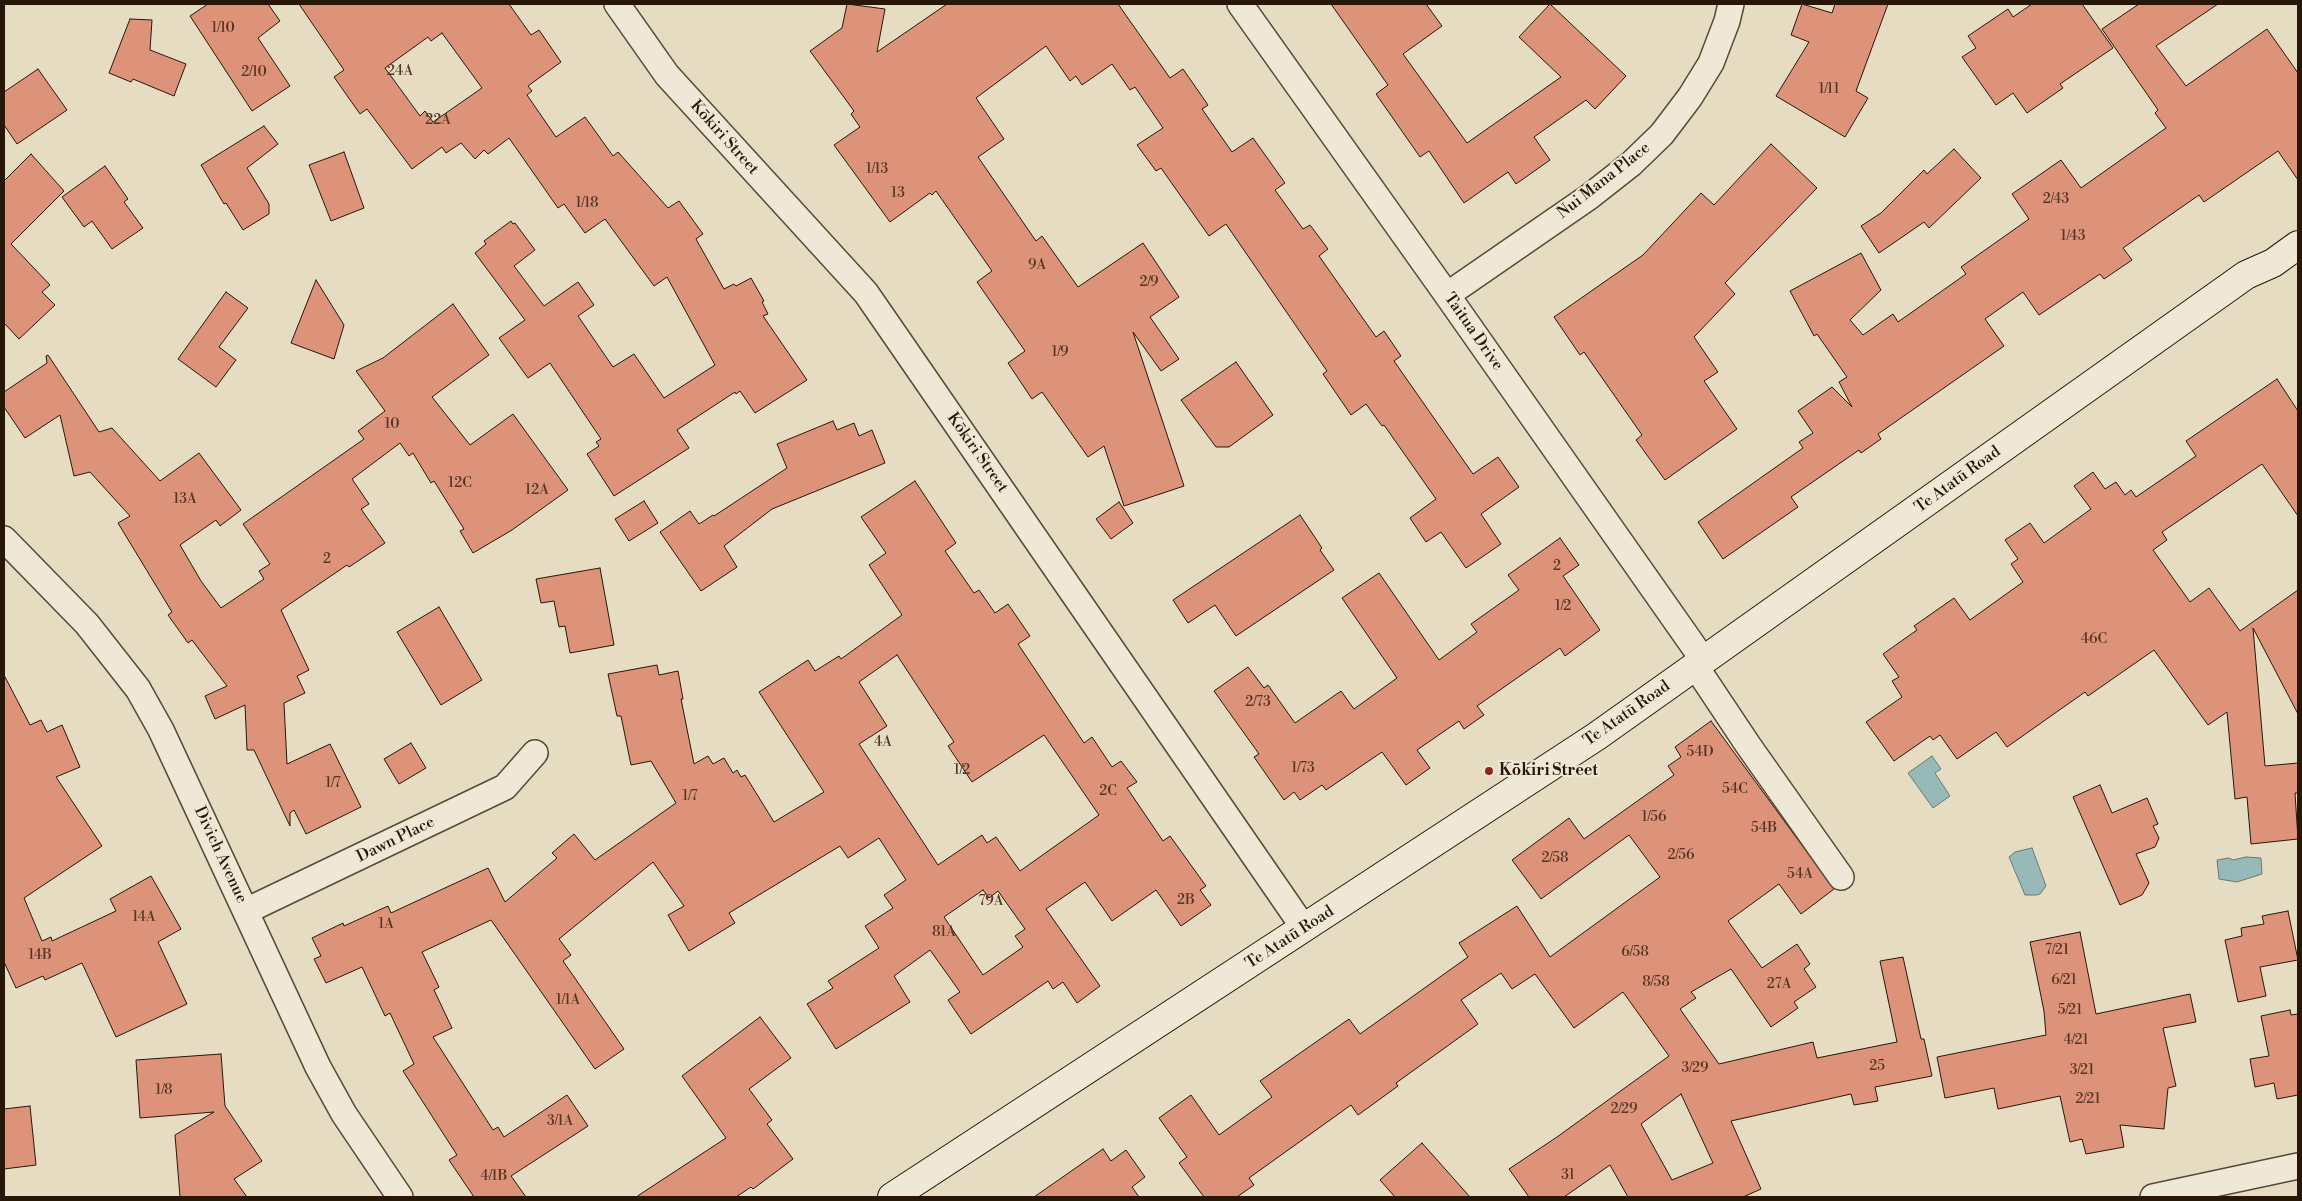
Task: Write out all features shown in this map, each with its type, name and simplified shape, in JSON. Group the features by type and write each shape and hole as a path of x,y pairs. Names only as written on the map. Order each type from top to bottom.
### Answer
{"main road":[{"name":"Te Atatū Road","path":"892,1197 1597,736 2246,275 2273,263 2298,245"}],"street":[{"name":"Kōkiri Street","path":"617,4 667,75 866,293 1304,928"},
{"name":"Taitua Drive","path":"1240,4 1448,295 1700,664 1748,745 1841,877"},
{"name":"Nui Mana Place","path":"1448,295 1589,197 1631,164 1662,134 1690,97 1711,63 1727,22 1731,4"},
{"name":"Divich Avenue","path":"4,539 88,624 138,689 161,730 318,1067 344,1114 400,1197"},
{"name":"Dawn Place","path":"246,911 505,788 534,753"},
{"path":"2153,1197 2298,1166"}],"water":[{"path":"1932,756 1941,769 1935,773 1950,796 1933,808 1908,773"},
{"path":"2032,848 2046,886 2040,894 2025,895 2009,857 2015,852"},
{"path":"2246,857 2261,858 2262,874 2237,882 2219,879 2217,860 2229,858 2233,860"}],"building":[{"path":"208,4 268,4 280,21 258,38 290,86 252,111 190,16"},
{"path":"299,4 509,4 531,35 539,30 561,62 528,86 532,91 527,95 556,137 585,117 613,156 618,152 668,208 679,201 703,234 696,239 724,289 734,284 736,286 751,278 764,301 762,302 768,314 763,316 807,380 755,413 740,391 736,394 735,392 677,430 689,448 614,496 587,454 599,446 596,442 601,439 550,363 528,378 499,338 525,320 475,253 486,244 484,241 511,221 513,224 515,223 535,250 514,266 544,306 578,282 594,305 578,316 613,367 634,354 664,398 715,365 667,277 654,286 605,219 585,233 564,204 558,208 509,138 488,154 484,150 475,159 461,143 446,153 442,147 412,169 367,109 360,114 334,77 344,70","holes":["442,33 482,88 433,122 425,111 420,116 385,68 428,37 431,41"]},
{"path":"847,4 885,9 877,52 947,4 1118,4 1170,78 1183,69 1208,105 1202,109 1232,152 1253,138 1285,183 1275,190 1303,229 1310,225 1328,249 1319,256 1376,337 1384,331 1401,356 1394,361 1473,474 1498,457 1519,487 1481,514 1501,544 1466,568 1441,532 1426,542 1410,518 1436,499 1384,425 1382,426 1366,404 1351,415 1323,374 1327,371 1226,224 1209,236 1161,168 1156,171 1137,145 1163,128 1135,87 1130,90 1112,64 1082,85 1076,76 1070,81 1046,46 976,98 1004,139 978,157 1036,241 1042,236 1078,287 1143,243 1179,297 1150,317 1179,359 1161,371 1133,332 1184,486 1124,506 1104,446 1088,457 1042,392 1032,399 1008,363 1025,351 977,282 992,271 936,191 932,195 930,193 890,222 834,145 860,127 851,114 854,111 810,51 842,28"},
{"path":"1331,4 1426,4 1442,26 1403,54 1467,143 1561,77 1519,37 1550,4 1626,76 1595,109 1586,100 1534,137 1550,160 1516,184 1508,172 1464,203 1429,151 1420,157 1376,94 1388,85"},
{"path":"1802,4 1832,13 1835,4 1888,4 1856,91 1868,98 1845,137 1776,96 1809,42 1791,35"},
{"path":"2032,4 2082,4 2113,48 2060,84 2063,88 2027,113 2013,93 1996,105 1962,57 1976,48 1968,36 2008,9 2013,17"},
{"path":"2139,4 2218,4 2156,46 2186,86 2267,29 2298,73 2298,180 2278,151 2204,202 2199,195 2123,248 2132,260 2104,279 2100,274 2039,315 2023,292 1985,319 2004,346 1878,434 1881,439 1861,453 1859,450 1791,497 1798,507 1723,559 1698,522 1803,448 1799,442 1813,433 1798,411 1832,387 1852,407 1839,382 1847,377 1817,334 1814,336 1790,291 1861,253 1881,290 1850,320 1863,335 1893,314 1898,322 1966,274 1961,267 2029,219 2012,194 2061,160 2081,188 2166,128 2155,113 2158,110 2102,29"},
{"path":"130,19 152,20 150,50 186,64 174,96 133,79 131,82 109,73"},
{"path":"38,69 67,110 17,144 4,125 4,92"},
{"path":"264,126 278,144 247,168 269,204 269,214 243,230 226,203 224,204 201,165"},
{"path":"1771,144 1817,188 1725,283 1735,294 1694,337 1718,372 1704,381 1737,429 1665,480 1636,440 1642,435 1584,352 1580,355 1554,317 1643,255 1701,193 1714,205"},
{"path":"1954,149 1981,178 1929,228 1924,222 1879,253 1861,226 1881,213 1924,170 1927,174"},
{"path":"344,152 364,208 331,221 309,165"},
{"path":"31,154 64,191 11,244 50,285 42,292 55,305 19,339 4,323 4,181"},
{"path":"105,166 128,199 124,202 143,228 112,249 92,221 84,227 62,197"},
{"path":"316,280 344,325 334,359 291,343"},
{"path":"226,292 248,308 219,347 236,360 216,387 178,359"},
{"path":"453,304 489,355 432,397 470,445 513,414 568,490 512,530 473,553 460,531 464,529 434,481 431,483 413,453 409,456 400,443 352,479 369,504 361,509 385,543 349,567 347,565 281,610 309,670 297,676 305,693 284,703 287,764 330,744 361,807 306,834 294,810 290,813 290,826 254,750 247,750 245,705 215,719 205,696 227,686 192,640 188,643 168,615 172,612 118,523 130,516 90,472 74,476 60,415 25,438 4,407 4,392 47,363 46,356 48,355 99,432 112,428 160,481 199,453 241,510 220,526 216,520 180,545 201,581 221,608 264,579 259,571 270,564 243,524 364,439 358,431 385,411 356,371 383,358"},
{"path":"1236,362 1273,415 1229,447 1216,447 1181,400"},
{"path":"2277,379 2298,411 2298,516 2262,464 2162,532 2167,540 2153,550 2190,602 2209,588 2240,631 2298,590 2298,714 2253,628 2265,766 2298,763 2298,793 2295,793 2298,839 2251,844 2247,797 2235,799 2227,712 2208,725 2154,650 2088,696 2085,692 2007,747 1996,732 1957,759 1940,735 1933,740 1930,736 1894,761 1866,722 1902,697 1892,681 1899,677 1883,654 1917,630 1914,626 1954,598 1970,620 2023,582 2011,564 2018,559 2005,540 2030,523 2044,543 2091,509 2074,486 2093,472 2105,489 2116,482 2125,495 2131,490 2136,497 2196,456 2186,441"},
{"path":"833,421 837,430 854,423 859,436 872,430 885,463 772,509 724,546 737,567 701,591 660,532 690,511 699,524 714,516 787,468 777,444"},
{"path":"915,481 956,543 945,551 974,593 979,590 995,613 1008,604 1030,636 1018,644 1084,743 1092,737 1112,767 1121,761 1137,782 1127,788 1163,841 1170,836 1206,886 1200,890 1211,905 1181,926 1156,890 1112,921 1085,882 1046,909 1100,986 1077,1003 1063,982 1053,989 1048,981 971,1034 948,1000 960,992 930,950 894,976 910,1002 836,1049 807,1004 833,988 828,981 879,948 865,926 893,908 884,895 906,880 879,838 848,858 840,846 729,913 735,923 689,951 668,915 684,906 653,862 559,939 571,955 563,961 624,1049 595,1069 491,920 422,952 439,987 434,990 452,1028 433,1037 493,1130 498,1127 504,1137 567,1095 588,1126 511,1176 526,1197 474,1197 449,1160 457,1155 403,1071 414,1064 390,1013 385,1016 362,967 326,983 314,959 321,956 312,938 343,923 344,926 388,906 391,913 488,868 505,902 557,858 552,853 574,834 595,860 676,803 651,761 631,765 621,716 617,716 608,674 657,665 659,675 678,671 683,699 681,699 694,764 708,756 713,764 724,758 733,773 737,770 741,777 745,775 774,822 824,792 759,692 808,660 815,671 839,656 841,659 902,615 869,565 886,553 861,517","holes":["897,655 954,742 948,746 972,782 1044,735 1099,815 1020,871 996,837 987,843 982,835 938,865 859,744 887,726 859,682","983,890 989,898 998,891 1025,929 1015,936 1023,947 983,975 944,917"]},
{"path":"644,501 658,523 629,541 615,519"},
{"path":"1119,502 1133,523 1111,539 1096,519"},
{"path":"1300,515 1334,570 1236,636 1215,605 1188,623 1173,600"},
{"path":"1560,538 1579,565 1563,576 1600,630 1565,656 1560,648 1477,706 1484,715 1464,729 1459,721 1417,750 1430,768 1406,785 1382,752 1326,790 1322,785 1300,800 1294,792 1284,800 1254,757 1259,754 1214,691 1248,667 1264,688 1268,685 1295,723 1341,691 1354,709 1397,678 1342,598 1379,573 1439,660 1477,632 1471,624 1519,590 1508,575"},
{"path":"600,568 614,645 570,653 565,626 559,627 554,601 541,603 536,579"},
{"path":"439,607 482,680 441,705 397,632"},
{"path":"4,675 30,725 41,720 47,732 62,725 80,767 56,777 102,846 24,898 42,941 51,937 52,941 116,911 110,899 151,876 181,929 158,942 187,1004 116,1037 82,963 45,980 43,976 16,988 4,962"},
{"path":"1711,721 1834,889 1801,914 1779,884 1728,921 1762,968 1797,944 1810,964 1804,969 1816,987 1794,1002 1798,1008 1771,1027 1731,969 1691,992 1696,998 1680,1009 1719,1064 1813,1042 1817,1058 1897,1042 1880,961 1903,957 1921,1039 1924,1039 1932,1076 1875,1087 1878,1101 1854,1105 1851,1094 1731,1121 1761,1189 1743,1197 1628,1197 1610,1165 1564,1197 1529,1197 1509,1169 1557,1137 1669,1056 1623,992 1574,1028 1535,974 1512,989 1501,973 1461,1000 1478,1024 1396,1083 1398,1086 1358,1115 1351,1105 1249,1178 1254,1185 1237,1197 1204,1197 1179,1163 1187,1157 1159,1118 1191,1095 1219,1135 1272,1097 1260,1081 1349,1019 1360,1034 1468,957 1459,943 1517,906 1550,957 1660,877 1629,835 1541,899 1512,860 1569,818 1584,839 1674,775 1668,766 1681,757 1675,747","holes":["1681,1094 1713,1163 1672,1180 1641,1124"]},
{"path":"411,743 426,768 399,784 384,759"},
{"path":"2100,785 2112,813 2147,798 2158,824 2153,826 2159,838 2155,847 2136,854 2149,883 2142,895 2120,905 2073,797"},
{"path":"2288,911 2298,960 2260,967 2266,996 2238,1002 2225,940 2242,936 2241,928 2264,924 2262,916"},
{"path":"2080,932 2096,1014 2190,994 2196,1022 2163,1028 2176,1086 2168,1088 2164,1129 2120,1125 2124,1147 2086,1154 2082,1139 2070,1142 2060,1096 1998,1109 1994,1088 1945,1098 1937,1057 2046,1035 2044,1011 2030,942"},
{"path":"2290,1010 2291,1015 2298,1014 2298,1095 2277,1099 2274,1083 2255,1087 2250,1059 2269,1056 2261,1016"},
{"path":"760,1017 791,1058 749,1089 772,1120 767,1124 793,1159 753,1189 751,1187 736,1197 636,1197 726,1138 682,1076"},
{"path":"221,1054 225,1106 262,1161 234,1179 247,1197 180,1197 175,1135 214,1112 140,1118 136,1060"},
{"path":"30,1106 36,1165 4,1169 4,1109"},
{"path":"1422,1143 1470,1197 1395,1197 1380,1180"},
{"path":"1103,1149 1111,1161 1126,1150 1145,1177 1132,1187 1139,1197 1034,1197"}],"place":[{"name":"Kōkiri Street","path":"1489,771"}]}
